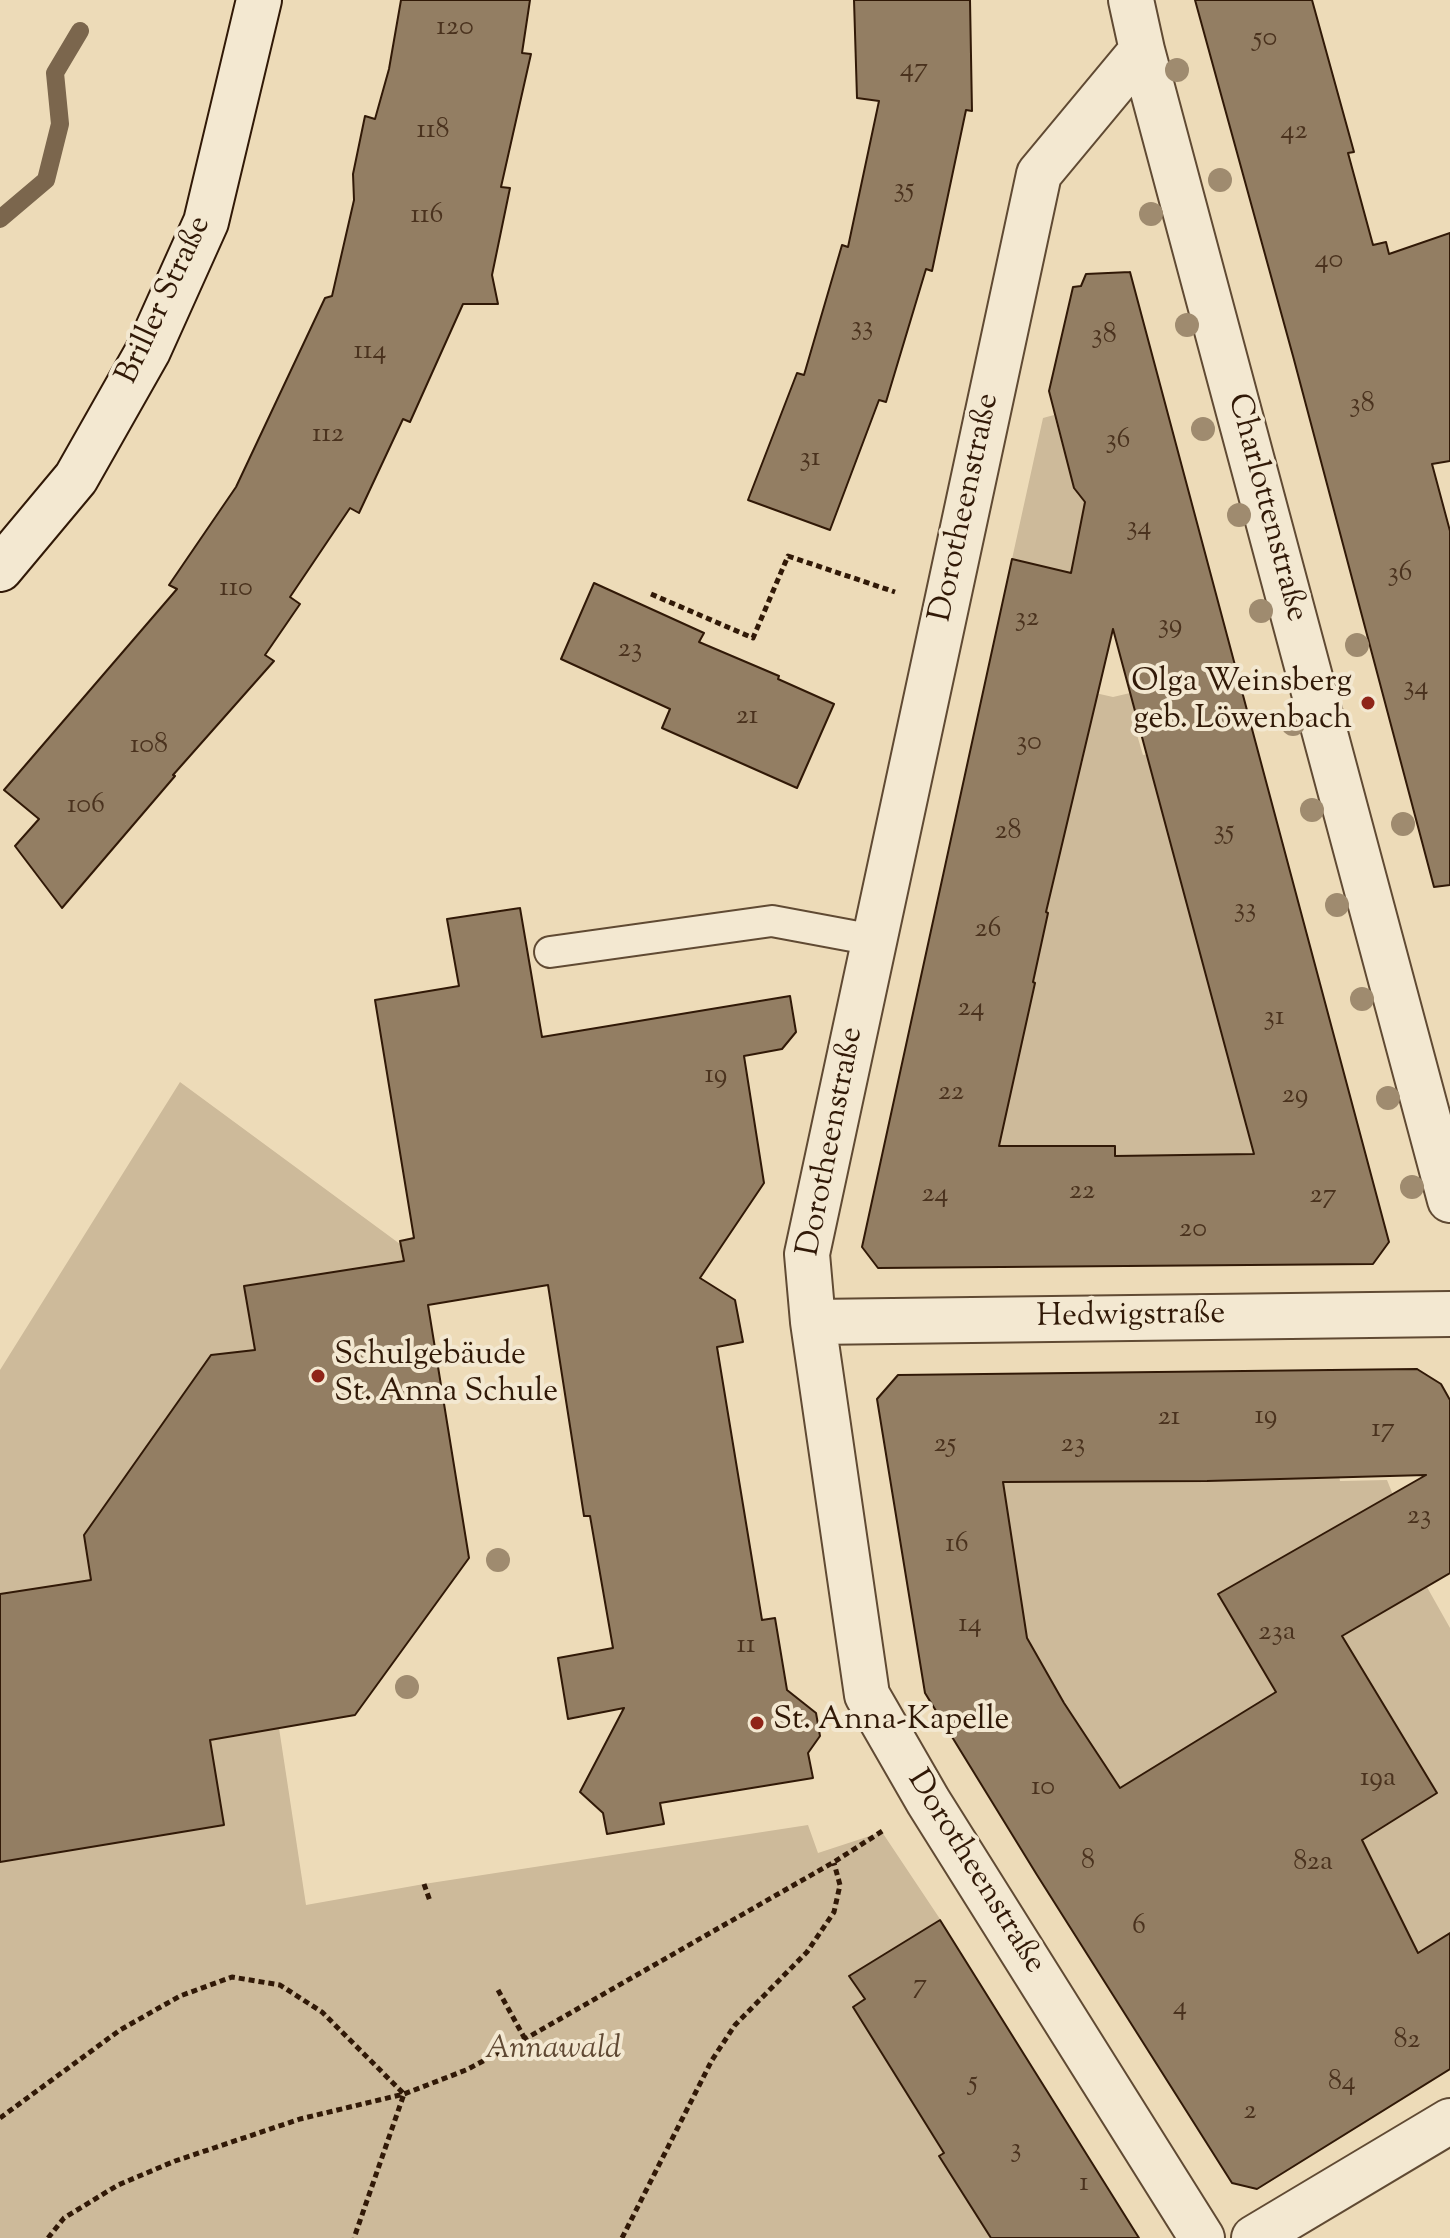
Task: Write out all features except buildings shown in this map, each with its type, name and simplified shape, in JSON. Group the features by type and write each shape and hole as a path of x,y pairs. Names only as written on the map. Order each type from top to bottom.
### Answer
{"street":[{"name":"Briller Straße","path":"0,569 76,478 148,351 206,222 259,0"},
{"name":"Charlottenstraße","path":"1131,0 1450,1200"},
{"name":"Dorotheenstraße","path":"1142,50 1039,174 807,1254 813,1322 867,1695 928,1801 1202,2238"},
{"name":"Hedwigstraße","path":"813,1322 1450,1314"},
{"path":"1254,2238 1450,2121"}],"lane":[{"path":"550,952 772,921 874,940"}],"path":[{"path":"651,594 753,638 788,556 870,584"},
{"path":"48,2238 64,2218 118,2185 175,2161 300,2119 404,2094 466,2070 834,1862 840,1885 834,1912 807,1952 735,2025 712,2060 622,2238"},
{"path":"424,1884 430,1901"},
{"path":"0,2118 120,2030 180,1996 232,1977 280,1985 322,2012 404,2094"},
{"path":"498,1990 525,2039"},
{"path":"354,2238 404,2094"}],"green space":[{"path":"1054,415 1074,488 1086,495 1071,573 1012,559 1043,418"},
{"path":"1082,690 1113,697 1143,690 1149,714 1132,718 1143,755 1156,753 1163,815 1248,1132 1278,1170 1213,1155 978,1152 1018,980 1040,951 1048,914 1033,910 1070,762 1082,764 1090,727"},
{"path":"180,1082 419,1258 244,1287 255,1350 211,1355 84,1535 91,1580 0,1594 0,1370"},
{"path":"1338,1466 1340,1481 1387,1480 1393,1495 1268,1678 1385,1887 1362,1840 1437,1793 1328,1644 1396,1532 1450,1628 1450,1936 1408,1979 1093,1776 1106,1767 1030,1656 1005,1497 987,1500 1006,1467 1052,1482 1090,1482"},
{"name":"Annawald","path":"279,1728 306,1905 808,1825 818,1853 882,1832 940,1919 850,1975 865,1999 853,2007 956,2146 939,2156 960,2189 1040,2238 0,2238 0,1862 223,1825 210,1740"}],"waterway":[{"path":"0,219 46,180 60,124 55,73 80,31"}],"place":[{"name":"Olga Weinsberg geb. Löwenbach","path":"1368,703"},
{"name":"Schulgebäude St. Anna Schule","path":"318,1376"},
{"name":"St. Anna-Kapelle","path":"757,1723"}]}
